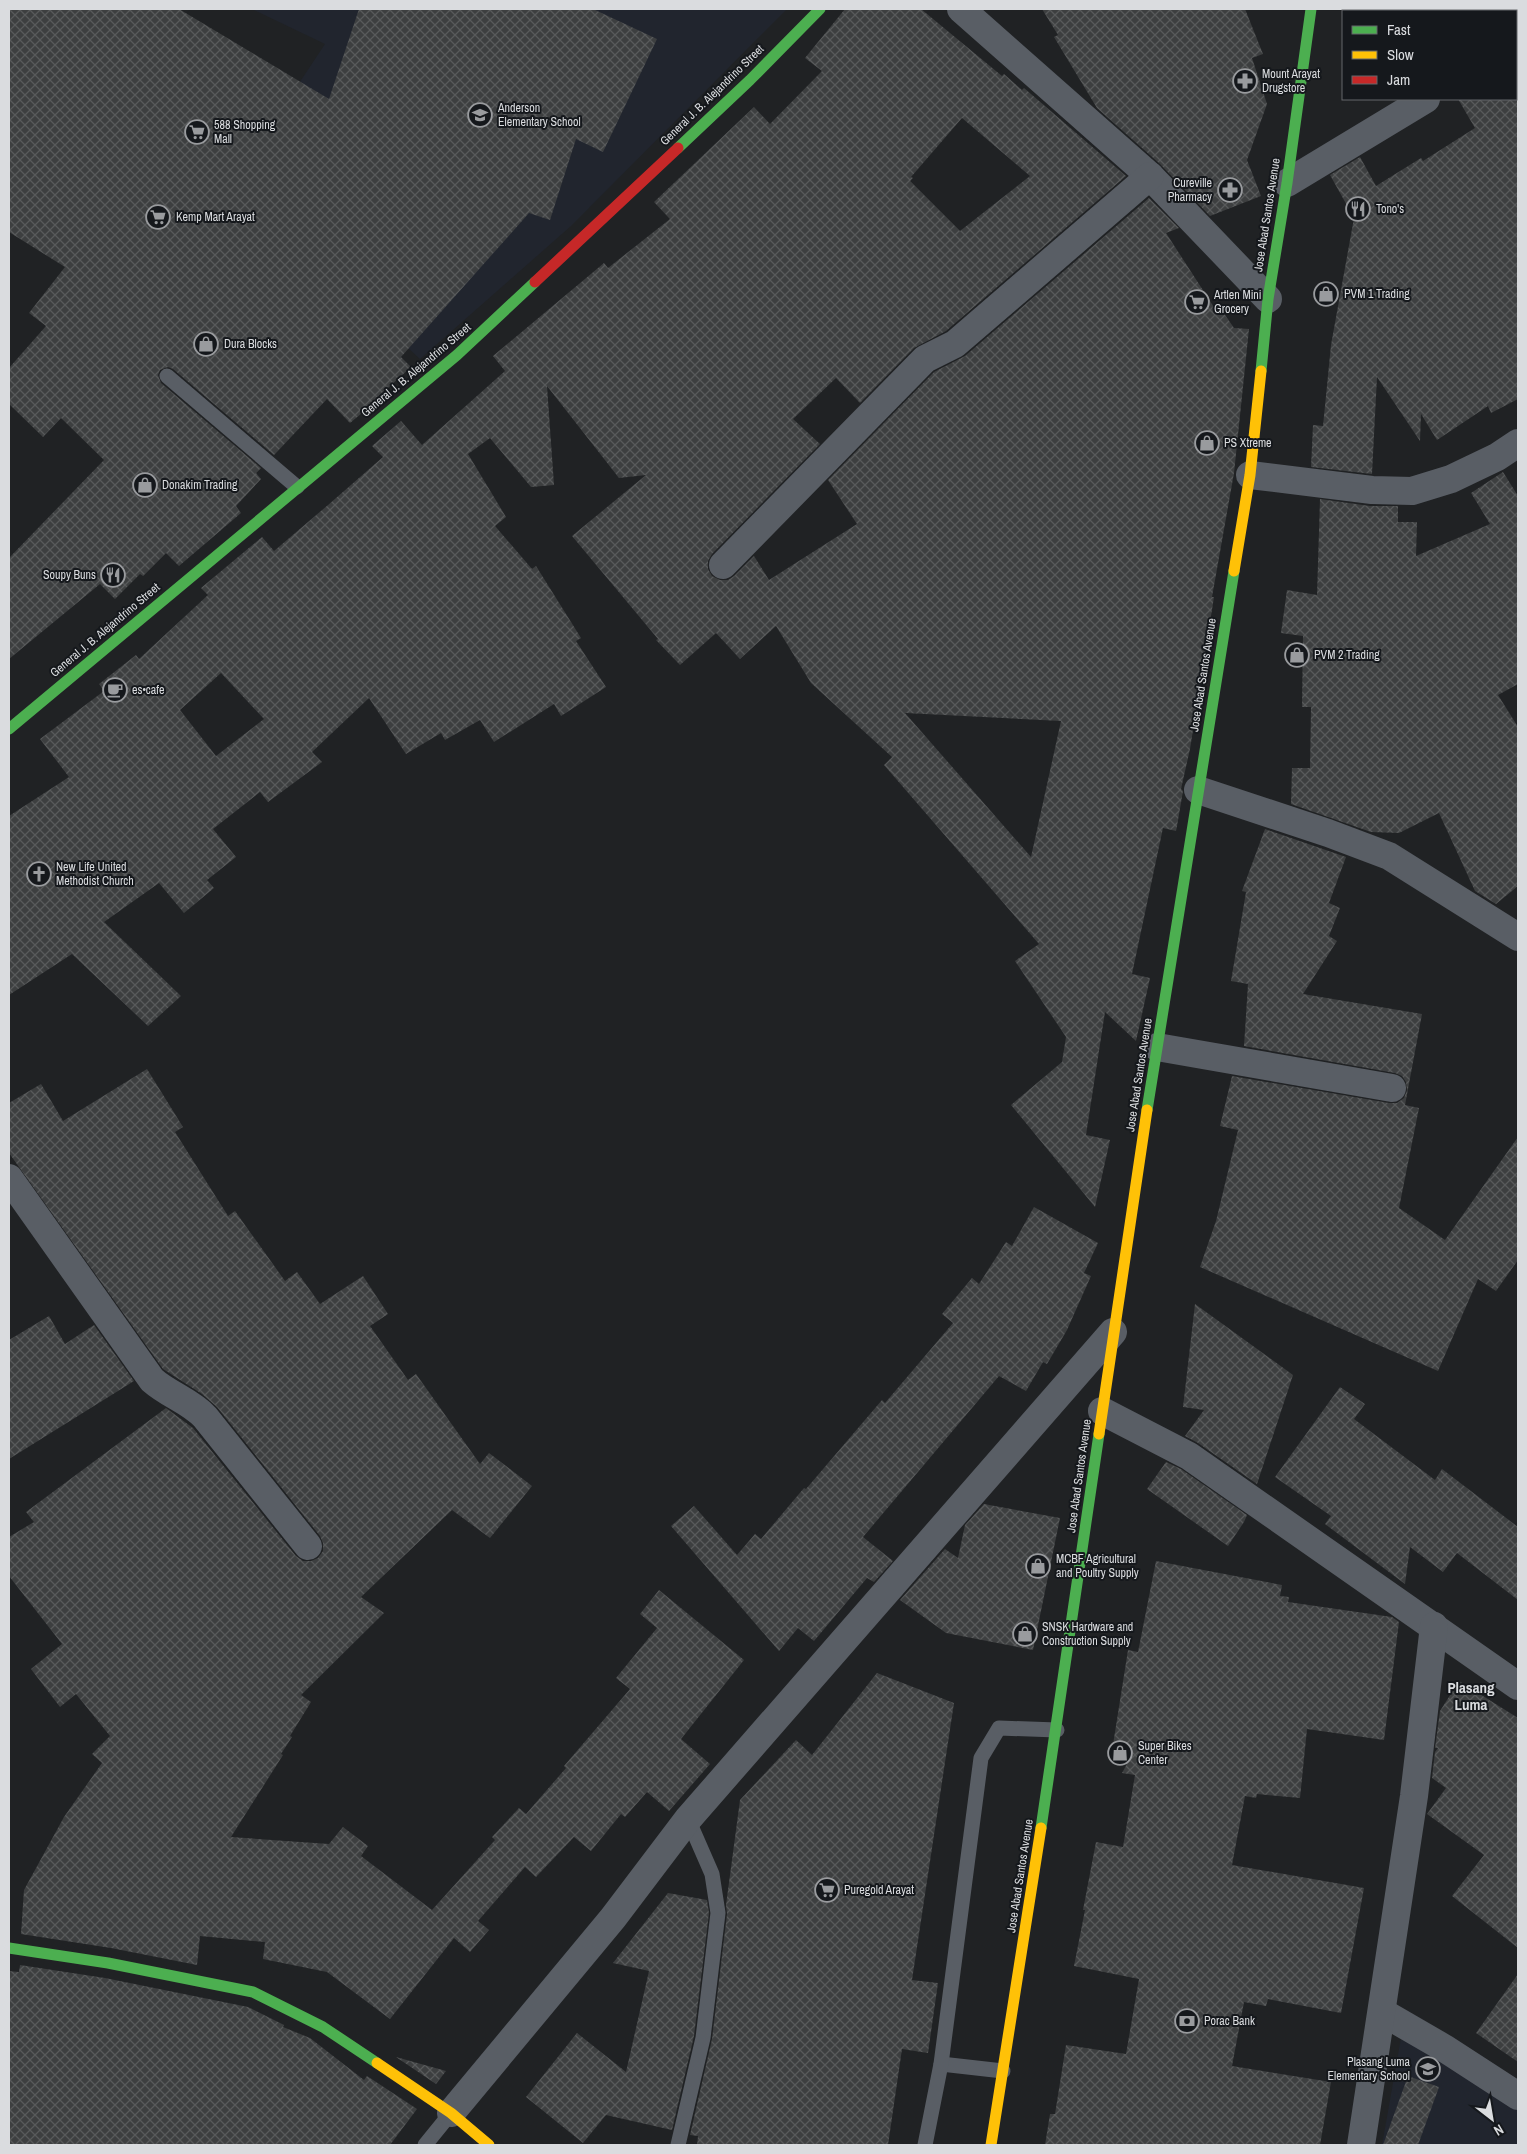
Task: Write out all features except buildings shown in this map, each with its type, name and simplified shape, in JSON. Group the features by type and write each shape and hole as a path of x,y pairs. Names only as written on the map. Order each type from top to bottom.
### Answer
{"main road":[{"name":"General J. B. Alejandrino Street","path":"9,729 457,355 750,80 820,9"},
{"name":"Jose Abad Santos Avenue","path":"991,2145 1057,1730 1113,1332 1157,1047 1250,475 1268,299 1287,183 1311,9"},
{"path":"9,1948 108,1963 253,1992 323,2027 451,2114 489,2145"}],"street":[{"path":"960,9 1150,176 1268,299"},
{"path":"1287,183 1424,100"},
{"path":"723,565 925,359 955,344 1150,176"},
{"path":"1250,475 1372,490 1412,491 1452,479 1497,457 1518,443"},
{"path":"1198,790 1328,833 1389,856 1518,937"},
{"path":"1157,1047 1392,1088"},
{"path":"9,1178 152,1380 166,1392 194,1406 205,1417 308,1546"},
{"path":"451,2114 613,1918 688,1819 1113,1332"},
{"path":"1102,1411 1190,1456 1518,1686"},
{"path":"1361,2145 1414,1796 1434,1626"},
{"path":"1382,2012 1444,2048 1518,2096"}],"lane":[{"path":"167,376 297,487"},
{"path":"925,2145 941,2064 981,1758 999,1728 1057,1730"},
{"path":"678,2145 703,2038 718,1913 712,1874 688,1819"},
{"path":"941,2064 1003,2071"},
{"path":"424,2145 451,2114"}],"shaded area":[{"name":"Anderson Elementary School","path":"252,9 787,9 571,226 420,359 231,186 325,44"},
{"name":"Plasang Luma Elementary School","path":"1402,2032 1518,2106 1518,2145 1382,2145"}],"traffic: fast":[{"path":"678,148 750,80 820,9"},
{"path":"1261,371 1268,299 1287,183 1311,9"},
{"path":"9,729 457,355 535,282"},
{"path":"1147,1110 1234,571"},
{"path":"1041,1828 1099,1434"},
{"path":"9,1948 108,1963 253,1992 323,2027 377,2063"}],"traffic: slow":[{"path":"1234,571 1250,475 1261,371"},
{"path":"1099,1434 1147,1110"},
{"path":"991,2145 1041,1828"},
{"path":"377,2063 451,2113 489,2145"}],"traffic: jam":[{"path":"535,282 678,148"}],"place":[{"name":"Mount Arayat Drugstore","path":"1245,81"},
{"name":"Anderson Elementary School","path":"480,115"},
{"name":"588 Shopping Mall","path":"197,132"},
{"name":"Cureville Pharmacy","path":"1230,190"},
{"name":"Tono's","path":"1358,209"},
{"name":"Kemp Mart Arayat","path":"158,217"},
{"name":"PVM 1 Trading","path":"1326,294"},
{"name":"Artlen Mini Grocery","path":"1197,302"},
{"name":"Dura Blocks","path":"206,344"},
{"name":"PS Xtreme","path":"1207,443"},
{"name":"Donakim Trading","path":"145,485"},
{"name":"Soupy Buns","path":"113,575"},
{"name":"PVM 2 Trading","path":"1297,655"},
{"name":"es•cafe","path":"115,690"},
{"name":"New Life United Methodist Church","path":"39,874"},
{"name":"MCBF Agricultural and Poultry Supply","path":"1038,1566"},
{"name":"SNSK Hardware and Construction Supply","path":"1025,1634"},
{"name":"Super Bikes Center","path":"1120,1753"},
{"name":"Puregold Arayat","path":"827,1890"},
{"name":"Porac Bank","path":"1187,2021"},
{"name":"Plasang Luma Elementary School","path":"1428,2069"}],"district":[{"name":"Plasang Luma","path":"1471,1696"}]}
